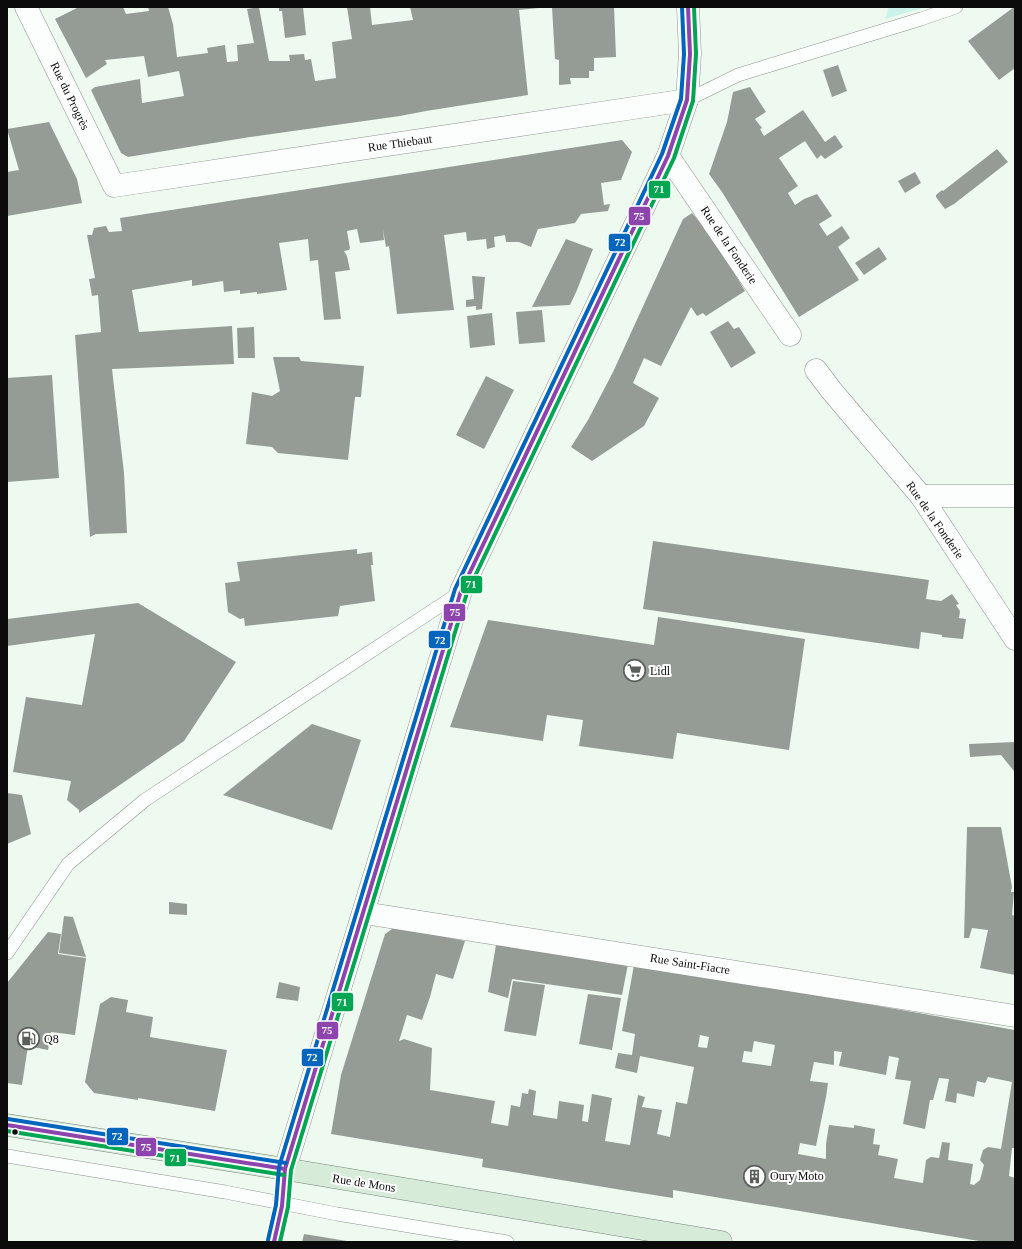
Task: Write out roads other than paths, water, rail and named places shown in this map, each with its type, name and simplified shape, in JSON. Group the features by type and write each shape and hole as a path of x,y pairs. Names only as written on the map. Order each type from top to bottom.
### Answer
{"main road":[{"name":"Rue de Mons","path":"7,1125 285,1169 721,1242"}],"street":[{"name":"Rue du Progrès","path":"26,7 114,186"},
{"path":"285,1169 462,591 668,156 687,100 690,54 688,7"},
{"name":"Rue Thiebaut","path":"114,186 687,100"},
{"name":"Rue de la Fonderie","path":"668,156 790,335"},
{"name":"Rue de la Fonderie","path":"816,370 831,390 921,496 1015,639"},
{"path":"921,496 1015,496"},
{"name":"Rue Saint-Fiacre","path":"364,913 1015,1016"}],"lane":[{"path":"687,100 738,75 956,7"},
{"path":"7,953 68,864 145,800 462,591"},
{"path":"7,1156 225,1192 337,1214 507,1242"},
{"path":"274,1242 280,1224 285,1169"}],"place":[{"name":"Lidl","path":"635,671"},
{"name":"Q8","path":"28,1039"},
{"name":"Oury Moto","path":"754,1176"}]}
